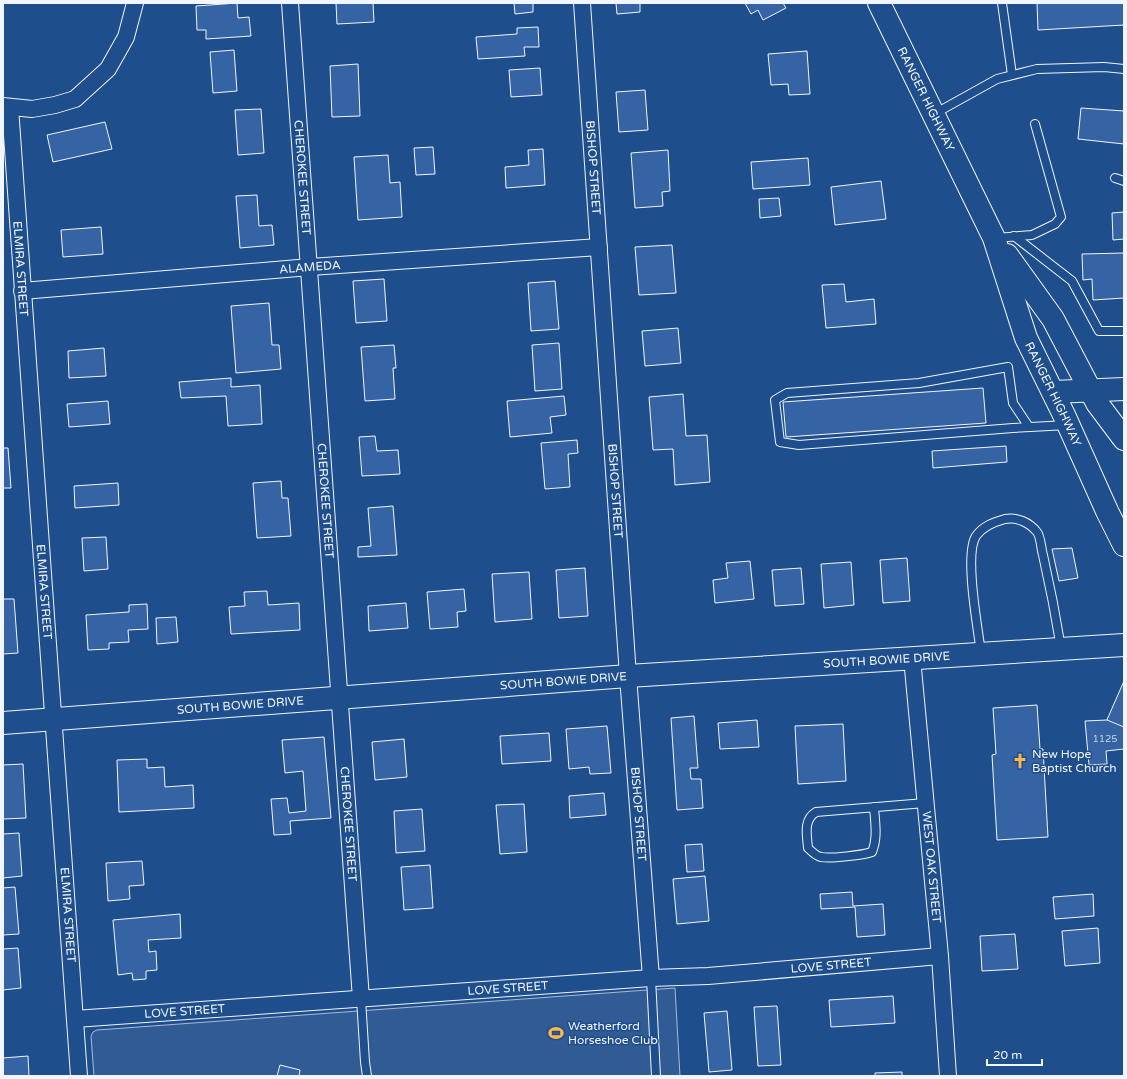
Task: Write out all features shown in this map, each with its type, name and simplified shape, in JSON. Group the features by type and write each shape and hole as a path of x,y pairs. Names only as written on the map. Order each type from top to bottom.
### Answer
{"street":[{"path":"7,107 32,109 55,105 75,99 108,69 126,37 135,3"},
{"name":"CHEROKEE STREET","path":"290,3 361,999"},
{"name":"BISHOP STREET","path":"582,3 628,676 652,978"},
{"name":"RANGER HIGHWAY","path":"879,3 934,114 1004,237 1053,319 1097,403 1124,440"},
{"name":"ELMIRA STREET","path":"7,107 54,719 79,1076"},
{"name":"RANGER HIGHWAY","path":"1004,237 1026,338 1053,392 1124,545"},
{"name":"ALAMEDA","path":"22,291 310,267 598,247"},
{"path":"1053,392 1124,388"},
{"name":"SOUTH BOWIE DRIVE","path":"3,723 628,676 1124,645"},
{"name":"WEST OAK STREET","path":"912,658 940,956 948,1076"},
{"name":"LOVE STREET","path":"75,1019 652,978 708,976 940,956"}],"lane":[{"path":"1002,3 1012,75"},
{"path":"934,114 997,79 1037,69 1104,67 1124,69"},
{"path":"1004,237 1032,235 1055,224 1061,217 1034,124"},
{"path":"1115,178 1124,181"},
{"path":"1004,237 1072,281 1100,331 1124,331"},
{"path":"1029,427 1013,403 1008,367 919,383 787,393 775,400 780,442 799,445 1068,425"},
{"path":"981,654 971,569 972,545 976,536 984,527 995,522 1008,519 1017,519 1026,522 1038,533 1055,607 1061,649"},
{"path":"874,807 875,840 872,852 865,855 822,858 814,854 808,848 806,826 810,816 816,812 874,807 925,803"},
{"path":"652,978 656,1076"},
{"path":"361,999 364,1062 367,1076"}],"shaded area":[{"path":"675,988 680,1076 94,1076 91,1036 93,1032 97,1030"}],"building":[{"path":"237,3 238,18 249,17 251,36 206,39 206,30 197,30 196,6"},
{"path":"336,3 373,3 374,22 337,24"},
{"path":"514,3 533,3 533,12 515,14"},
{"path":"616,3 640,3 640,12 617,14"},
{"path":"745,3 783,3 786,8 763,20 758,10 751,14"},
{"path":"1037,3 1124,3 1124,25 1038,30"},
{"path":"538,27 539,47 524,47 525,56 478,59 476,37 517,34 517,28"},
{"path":"234,50 237,91 213,93 210,52"},
{"path":"807,51 810,94 789,95 788,84 771,85 768,54"},
{"path":"358,64 360,116 332,117 330,66"},
{"path":"540,68 542,95 511,97 509,70"},
{"path":"645,90 648,130 619,132 616,92"},
{"path":"1081,108 1124,111 1124,144 1078,139"},
{"path":"261,109 264,153 238,155 235,110"},
{"path":"105,122 112,149 53,162 47,135"},
{"path":"433,147 435,174 416,175 414,148"},
{"path":"543,149 545,185 506,188 505,167 529,165 528,150"},
{"path":"668,150 670,191 662,192 663,206 635,208 631,153"},
{"path":"388,155 390,183 400,182 402,217 358,220 354,157"},
{"path":"808,158 810,185 753,189 751,162"},
{"path":"881,181 886,219 835,225 831,187"},
{"path":"257,195 259,226 272,225 274,245 240,248 236,196"},
{"path":"779,198 781,216 760,218 759,199"},
{"path":"1124,212 1124,239 1113,240 1112,213"},
{"path":"101,227 103,254 63,257 61,230"},
{"path":"672,245 676,293 639,295 635,247"},
{"path":"1124,253 1124,298 1093,300 1092,279 1083,280 1082,254"},
{"path":"384,279 387,321 356,323 353,281"},
{"path":"555,281 559,329 531,331 528,283"},
{"path":"844,284 846,302 874,299 876,324 826,328 822,285"},
{"path":"269,303 272,345 279,345 281,369 236,373 231,306"},
{"path":"678,328 681,363 645,366 642,331"},
{"path":"559,343 562,389 535,391 532,345"},
{"path":"394,345 396,368 393,368 395,399 365,401 361,347"},
{"path":"104,348 106,376 69,378 68,351"},
{"path":"231,378 231,387 260,385 262,424 228,426 226,396 181,398 179,382"},
{"path":"983,388 986,423 786,437 783,402"},
{"path":"683,394 686,436 707,435 710,482 675,485 673,449 653,450 649,397"},
{"path":"564,396 566,415 550,417 552,433 510,437 507,401"},
{"path":"108,401 110,424 69,427 67,404"},
{"path":"375,436 377,451 398,450 400,474 362,476 359,437"},
{"path":"577,440 578,453 568,454 570,487 545,489 541,443"},
{"path":"1006,446 1007,462 933,468 932,451"},
{"path":"3,448 8,448 11,488 3,488"},
{"path":"281,481 282,498 288,498 291,536 257,538 253,483"},
{"path":"118,483 119,505 75,508 74,486"},
{"path":"393,506 397,555 358,557 358,547 371,546 368,508"},
{"path":"106,537 108,569 84,571 82,538"},
{"path":"1072,548 1078,578 1059,581 1052,549"},
{"path":"907,558 910,601 883,603 880,560"},
{"path":"750,561 754,599 715,603 713,580 728,578 726,563"},
{"path":"851,562 854,605 824,608 821,564"},
{"path":"585,568 588,616 559,618 556,570"},
{"path":"801,568 804,604 775,606 772,570"},
{"path":"529,572 532,619 495,622 492,574"},
{"path":"464,589 466,611 457,612 458,627 430,629 427,592"},
{"path":"267,591 268,605 299,603 300,630 231,634 229,607 245,606 244,592"},
{"path":"3,599 14,599 18,653 3,654"},
{"path":"406,603 408,628 369,631 368,606"},
{"path":"147,604 148,629 128,630 129,642 109,643 109,649 88,650 86,615 129,612 129,605"},
{"path":"176,617 178,642 157,644 156,618"},
{"path":"1124,681 1124,730 1106,722"},
{"path":"1037,705 1040,749 1043,749 1048,837 997,840 992,755 996,754 993,708"},
{"path":"694,716 698,768 690,768 691,779 701,779 703,808 677,810 671,718"},
{"path":"757,720 759,747 720,749 718,723"},
{"path":"1107,720 1124,727 1124,749 1106,751 1107,764 1089,765 1085,721"},
{"path":"843,724 846,781 798,784 795,726"},
{"path":"607,726 611,773 590,774 589,767 569,769 566,729"},
{"path":"549,733 551,761 502,764 500,736"},
{"path":"324,737 331,818 290,821 291,834 274,835 271,799 287,798 289,813 306,811 303,771 285,773 282,740"},
{"path":"404,739 407,777 375,780 372,742"},
{"path":"147,759 147,768 164,767 165,787 193,785 194,808 119,812 117,760"},
{"path":"23,764 26,818 3,819 3,765"},
{"path":"604,793 606,815 570,818 569,796"},
{"path":"524,804 527,852 500,854 496,805"},
{"path":"422,809 425,851 396,853 394,811"},
{"path":"19,833 22,876 3,878 3,834"},
{"path":"702,844 704,871 687,872 685,845"},
{"path":"142,861 144,885 129,886 130,899 108,901 106,863"},
{"path":"430,865 433,908 404,910 401,867"},
{"path":"705,876 709,921 677,924 673,879"},
{"path":"15,887 19,934 3,935 3,888"},
{"path":"852,892 853,906 883,904 885,935 857,937 855,907 821,909 820,894"},
{"path":"1093,894 1094,916 1055,919 1053,897"},
{"path":"180,914 181,938 148,940 149,952 156,951 157,970 146,971 146,979 133,980 132,973 118,975 113,920"},
{"path":"1098,928 1100,963 1065,966 1062,931"},
{"path":"1015,934 1018,969 982,971 980,936"},
{"path":"18,948 21,988 3,990 3,949"},
{"path":"893,996 895,1023 831,1027 829,1000"},
{"path":"777,1006 781,1065 758,1066 754,1007"},
{"path":"727,1011 732,1070 709,1072 704,1013"},
{"path":"28,1056 29,1076 3,1076 3,1058"},
{"path":"280,1065 300,1070 299,1076 277,1076"},
{"path":"902,1072 902,1076 875,1076 875,1073"}],"place":[{"name":"New Hope Baptist Church","path":"1020,761"},
{"name":"Weatherford Horseshoe Club","path":"556,1033"}]}
